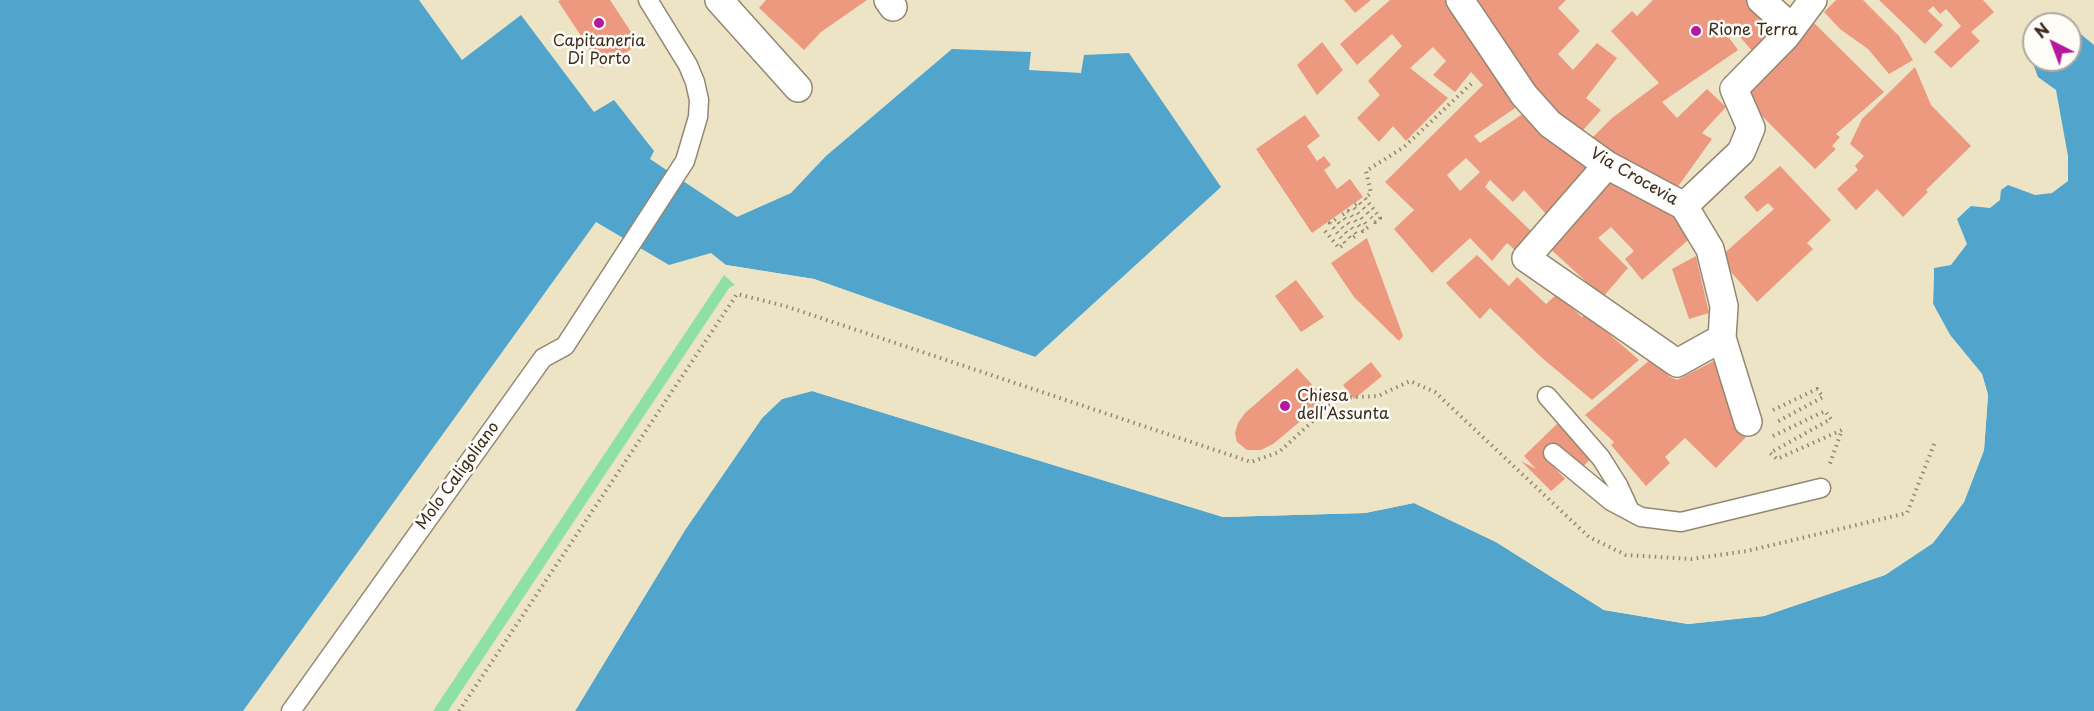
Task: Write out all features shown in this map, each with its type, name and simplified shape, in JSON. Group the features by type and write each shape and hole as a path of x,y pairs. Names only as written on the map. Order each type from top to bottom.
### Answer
{"street":[{"name":"Via Crocevia","path":"1460,0 1524,95 1550,124 1607,165 1684,206 1741,152 1751,128 1734,89 1792,28 1813,0"},
{"path":"1761,0 1792,28"},
{"path":"730,4 798,88"},
{"path":"1607,165 1526,258 1677,363 1722,338"},
{"path":"1684,206 1710,249 1724,306 1722,338 1761,429"}],"lane":[{"name":"Molo Caligoliano","path":"291,711 543,358 565,346 686,162 698,117 699,100 695,82 688,65 648,0"},
{"path":"1547,396 1601,458 1618,485 1630,511"},
{"path":"1553,453 1611,501 1641,517 1681,522 1821,488"}],"path":[{"path":"1325,231 1339,248 1345,243 1330,223 1336,219 1351,239 1357,235 1342,215 1348,211 1363,231 1368,227 1353,206 1359,202 1375,222 1380,218 1365,198 1371,193 1366,171 1404,147 1472,83"},
{"path":"459,711 737,294 784,306 1251,462 1279,452 1338,398 1333,393"},
{"path":"1817,389 1823,397 1761,429 1817,389"},
{"path":"1761,429 1825,411 1831,419 1770,453 1777,459 1842,430 1821,488"}],"green space":[{"path":"724,275 735,285 729,288 448,711 433,711"}],"water":[{"path":"0,0 419,0 462,60 521,15 594,112 614,100 654,151 650,159 737,217 791,193 826,156 952,49 1031,52 1029,70 1081,73 1084,55 1129,53 1221,187 1035,357 814,279 726,265 711,253 669,265 596,222 243,711 0,711"},
{"path":"2082,35 2094,45 2094,711 575,711 685,530 762,418 782,399 812,391 1223,517 1365,513 1414,503 1496,542 1604,610 1688,624 1764,616 1885,575 1933,543 1964,502 1984,450 1988,395 1982,374 1950,335 1933,304 1934,268 1951,265 1967,244 1957,219 1971,206 1990,208 2000,200 2001,190 2008,185 2035,195 2052,193 2068,181 2068,156 2056,90 2038,77 2036,72 2082,72"}],"pier":[{"path":"726,265 814,279 1035,357 1033,359 813,282 725,268"},
{"path":"1934,268 1933,304 1950,335 1982,374 1988,395 1984,450 1964,502 1933,543 1885,575 1764,616 1688,624 1604,610 1496,542 1414,503 1365,513 1223,517 812,391 782,399 762,418 685,530 575,711 572,711 683,528 759,416 780,397 811,388 1224,514 1365,510 1414,500 1498,540 1605,607 1688,621 1763,613 1884,573 1931,541 1962,501 1981,449 1985,396 1979,375 1948,337 1931,305 1931,276"}],"building":[{"name":"Capitaneria Di Porto","path":"610,0 639,44 602,68 558,1"},
{"path":"766,0 867,0 821,32 804,50 759,8"},
{"path":"1344,0 1371,0 1355,13"},
{"path":"1390,0 1452,0 1521,104 1474,136 1480,143 1524,113 1593,167 1548,216 1524,190 1513,202 1490,180 1485,187 1531,231 1515,250 1507,243 1492,261 1470,238 1432,273 1394,229 1414,210 1385,182 1483,85 1471,72 1455,92 1433,75 1446,61 1433,47 1410,68 1448,98 1406,141 1393,126 1379,142 1357,118 1380,95 1368,81 1402,46 1392,34 1357,65 1340,44","holes":["1466,158 1480,172 1460,191 1447,175"]},
{"path":"1467,0 1566,0 1558,8 1580,31 1558,54 1573,70 1597,43 1617,58 1586,98 1601,110 1576,138 1542,109"},
{"path":"1653,0 1781,0 1793,11 1753,52 1735,31 1727,35 1738,50 1662,102 1677,118 1707,89 1726,107 1702,133 1712,139 1674,192 1586,144 1612,118 1659,83 1611,31 1632,11 1637,16"},
{"path":"1836,0 1863,0 1899,36 1913,60 1889,74 1868,49 1840,29 1824,12"},
{"path":"1879,0 1983,0 1994,12 1971,32 1980,41 1951,68 1934,52 1961,26 1946,9 1940,14 1933,6 1928,11 1943,25 1925,44"},
{"path":"1813,22 1884,92 1836,134 1840,137 1832,146 1836,149 1815,169 1742,96"},
{"path":"1322,42 1343,70 1317,95 1297,65"},
{"path":"1915,67 1931,105 1971,146 1926,190 1928,192 1903,217 1877,189 1856,210 1837,189 1858,170 1855,166 1864,156 1850,144 1862,119"},
{"path":"1305,115 1320,136 1307,146 1317,161 1324,156 1331,165 1324,170 1337,189 1350,179 1363,197 1312,233 1256,149"},
{"path":"1780,166 1831,220 1807,243 1813,249 1757,302 1719,258 1774,209 1768,203 1757,212 1744,197"},
{"path":"1607,174 1680,214 1694,235 1642,280 1625,259 1634,251 1611,227 1598,238 1628,268 1603,297 1545,244"},
{"path":"1367,238 1403,336 1399,341 1354,297 1331,263"},
{"path":"1477,255 1509,286 1517,277 1546,304 1557,294 1582,317 1586,314 1639,360 1592,400 1541,357 1490,308 1480,319 1446,283"},
{"path":"1696,256 1709,313 1689,319 1672,269"},
{"path":"1296,280 1324,317 1301,332 1275,296"},
{"path":"1651,359 1670,377 1677,380 1714,361 1724,389 1740,419 1733,424 1746,437 1716,468 1685,438 1665,457 1670,463 1646,486 1611,445 1614,442 1585,415"},
{"path":"1371,362 1382,376 1354,399 1343,385"},
{"name":"Chiesa dell'Assunta","path":"1297,368 1326,400 1273,444 1261,450 1247,450 1237,442 1235,433 1238,423 1245,413"},
{"path":"1559,422 1593,456 1581,469 1547,459 1565,479 1551,491 1521,461 1536,469 1524,456"}],"place":[{"name":"Capitaneria Di Porto","path":"599,23"},
{"name":"Rione Terra","path":"1696,31"},
{"name":"Chiesa dell'Assunta","path":"1285,406"}]}
